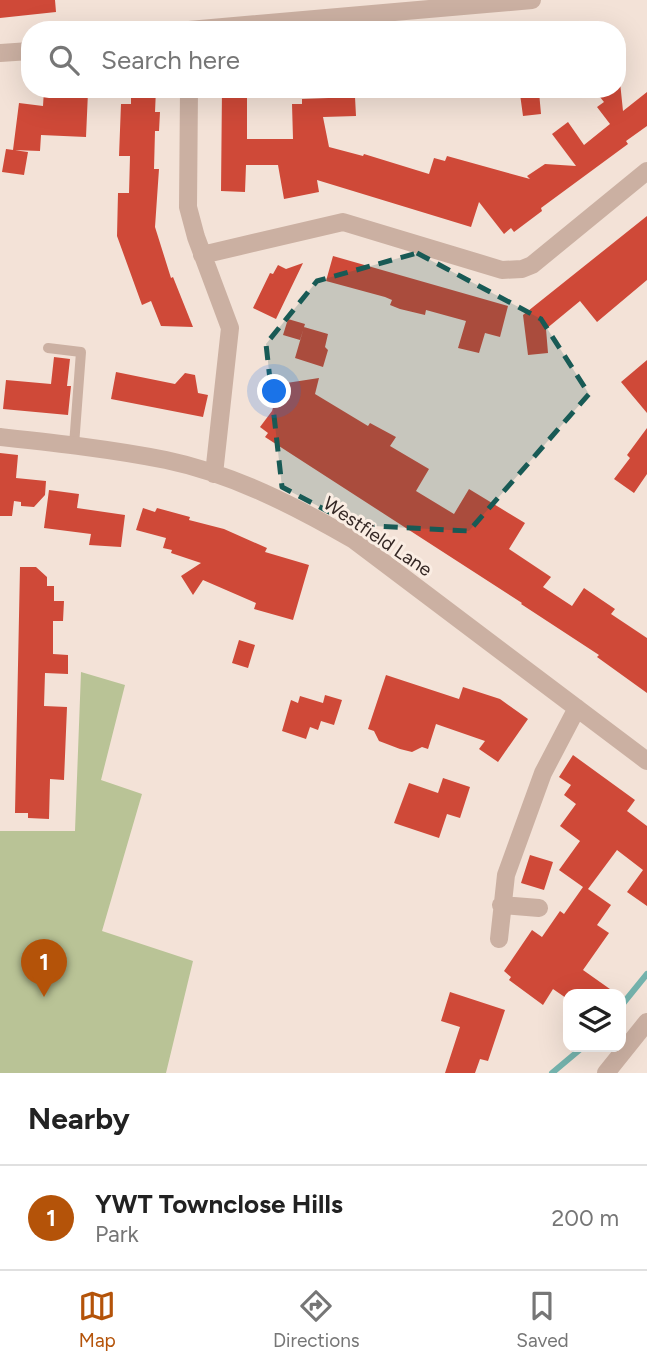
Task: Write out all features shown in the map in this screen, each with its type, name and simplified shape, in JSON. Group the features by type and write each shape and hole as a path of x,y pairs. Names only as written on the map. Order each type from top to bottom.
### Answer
{"street":[{"path":"265,21 424,5 532,0"},
{"path":"0,53 21,52"},
{"path":"189,98 188,207 202,254 230,328 214,474"},
{"path":"202,254 343,222 502,270 522,269 532,265 647,171"},
{"name":"Westfield Lane","path":"0,437 74,445 168,461 260,491 304,512 354,540 647,761"},
{"path":"499,939 506,875 543,773 577,708"},
{"path":"501,905 539,908"},
{"path":"606,1073 628,1049 647,1022"}],"lane":[{"path":"48,348 81,352 74,445"}],"highlighted area":[{"path":"417,253 541,319 589,394 469,531 354,525 282,487 266,344 317,281"}],"green space":[{"path":"81,672 125,685 101,780 142,794 102,931 193,961 166,1073 0,1073 0,831 75,831"}],"building":[{"path":"0,0 55,0 56,12 0,18"},
{"path":"647,92 647,126 626,141 628,144 541,208 542,211 514,232 511,228 504,234 479,202 471,227 317,180 319,192 284,199 278,165 246,165 245,192 221,191 222,98 247,98 247,139 293,139 292,104 302,104 302,99 355,98 356,116 323,117 329,147 363,156 364,154 429,174 434,158 445,161 447,156 530,179 527,176 545,164 576,166 552,134 568,122 584,145 610,124 597,107 604,102 601,98 622,98 623,111"},
{"path":"44,98 88,98 86,137 41,135 40,151 13,150 19,103 43,106"},
{"path":"131,98 156,98 155,112 160,112 159,131 155,131 154,169 159,169 155,227 171,278 173,277 193,327 161,326 151,301 142,305 117,236 118,193 129,193 130,156 119,156 121,104 131,104"},
{"path":"521,98 540,98 541,114 523,116"},
{"path":"6,149 28,152 24,175 2,172"},
{"path":"647,216 647,280 597,322 580,301 546,329 548,353 528,355 523,315"},
{"path":"333,256 508,306 500,337 485,333 479,353 458,348 466,321 426,310 425,315 400,309 390,305 392,300 385,297 326,281"},
{"path":"303,263 276,319 253,308 270,273 273,274 278,265 286,269"},
{"path":"288,319 305,324 300,340 283,335"},
{"path":"304,327 328,334 325,347 328,350 323,367 295,358"},
{"path":"54,357 70,359 68,415 3,409 6,380 51,384"},
{"path":"647,360 647,413 621,382"},
{"path":"116,372 175,384 185,373 195,375 198,393 208,395 203,417 111,399"},
{"path":"319,378 315,394 368,426 370,423 396,437 390,446 429,469 416,491 454,514 469,489 525,523 509,549 551,577 543,587 572,606 584,588 615,609 611,614 647,638 647,693 597,657 599,655 522,603 265,437 268,433 260,427 272,411 280,384"},
{"path":"647,428 647,474 634,493 614,479 630,458 627,455"},
{"path":"0,453 18,455 16,478 46,481 45,495 34,507 21,506 21,502 14,501 12,516 0,516"},
{"path":"49,490 79,494 77,508 125,515 121,547 89,545 91,534 44,528"},
{"path":"143,508 155,512 157,508 190,517 189,520 224,529 267,548 265,552 309,565 293,620 254,609 256,603 203,580 193,595 181,576 201,563 163,548 166,538 136,530"},
{"path":"20,567 36,567 47,577 47,586 54,586 54,601 64,601 63,621 53,621 53,654 68,655 68,674 45,673 44,706 67,707 64,780 50,779 49,819 28,818 28,813 15,813"},
{"path":"239,640 255,645 248,668 232,663"},
{"path":"386,675 459,699 463,687 500,699 528,719 498,762 479,749 485,741 436,724 428,749 422,747 412,752 400,749 379,741 374,731 368,729"},
{"path":"325,695 342,700 334,725 321,721 318,730 310,727 306,739 282,731 291,700 298,703 300,696 323,703"},
{"path":"573,755 635,800 627,811 647,826 647,906 627,892 643,870 617,850 588,889 611,905 597,925 609,933 583,970 610,989 563,989 563,996 553,989 543,1005 509,980 511,977 504,971 532,930 542,937 560,911 564,914 583,887 559,870 580,841 560,826 576,804 564,795 571,785 559,777"},
{"path":"443,778 470,787 460,818 447,814 439,838 394,823 409,783 438,793"},
{"path":"530,855 553,862 544,890 521,883"},
{"path":"450,992 505,1010 488,1061 480,1059 475,1073 445,1073 460,1027 441,1021"}],"waterway":[{"path":"626,1000 647,974"},
{"path":"552,1073 577,1052"}],"place":[{"name":"YWT Townclose Hills","path":"44,997"}]}
